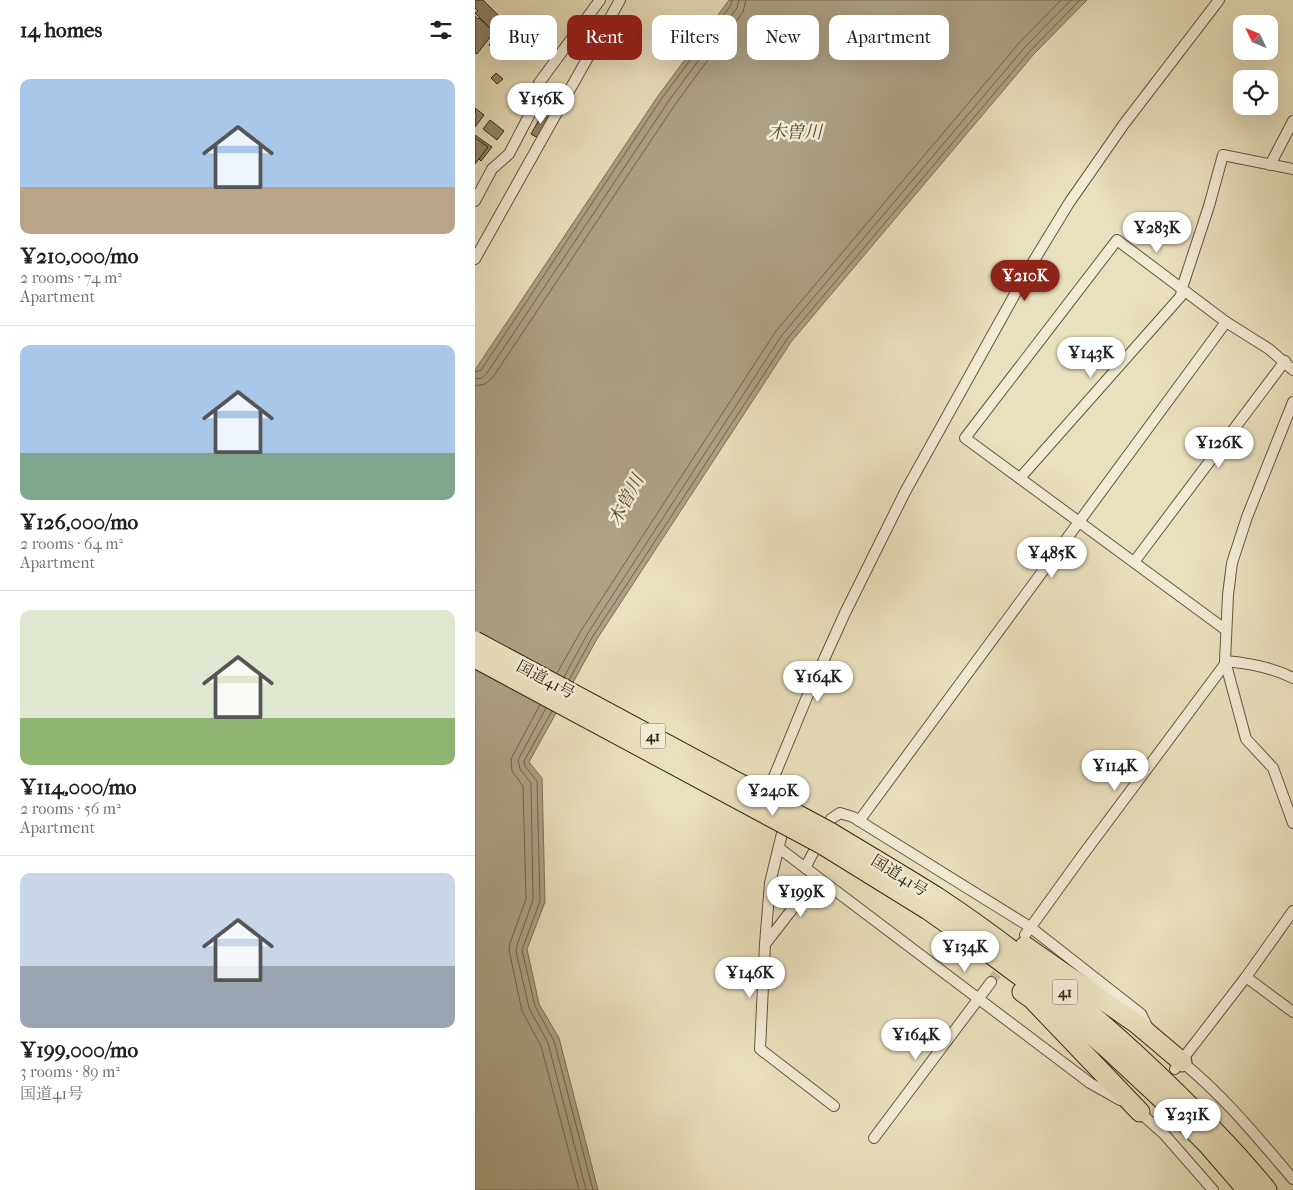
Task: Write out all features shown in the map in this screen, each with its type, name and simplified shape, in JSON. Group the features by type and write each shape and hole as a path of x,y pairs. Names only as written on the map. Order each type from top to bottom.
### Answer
{"highway":[{"name":"国道41号","path":"475,641 937,898 1002,943 1055,984 1176,1091 1220,1136 1267,1190"},
{"name":"国道41号","path":"475,658 827,838 859,867 928,910 1047,996 1165,1102 1208,1144 1247,1190"},
{"path":"859,867 869,880 1032,999 1140,1112"},
{"path":"937,898 967,908 1012,937 1137,1024 1152,1036 1179,1066"}],"street":[{"path":"475,201 492,169 509,154 534,106 539,83 600,0"},
{"path":"475,259 620,0"},
{"path":"771,784 807,697 845,613 905,492 1030,267 1069,203 1119,132 1219,0"},
{"path":"1270,164 1293,120"},
{"path":"1020,478 1181,296 1223,155 1293,169"},
{"path":"1226,630 965,438 1117,240 1226,322 1269,349 1285,361 1293,370"},
{"path":"859,821 1226,322"},
{"path":"1134,562 1285,361"},
{"path":"1293,402 1247,517 1232,563 1228,595 1225,663 1246,739 1273,768 1293,823"},
{"path":"1225,663 1253,664 1277,670 1293,678"},
{"path":"1028,931 1225,663"},
{"path":"792,792 770,883 760,1049 834,1106"},
{"path":"805,868 831,819 840,813 859,821 970,888 1141,1014 1152,1036"},
{"path":"779,848 1090,1083 1140,1112 1164,1134 1213,1190"},
{"path":"765,944 817,877"},
{"path":"1293,910 1246,977 1179,1066 1206,1082 1293,1179"},
{"path":"1246,977 1293,1012"},
{"path":"874,1138 991,982"}],"water":[{"name":"木曽川","path":"729,0 1087,0 1034,54 791,342 597,639 529,762 542,778 545,902 527,949 539,1004 559,1038 598,1190 475,1190 475,370 658,96 685,60 737,60 737,15 718,15"}],"building":[{"path":"475,0 483,0 498,15 490,15 490,28 475,13 478,11 475,8"},
{"path":"475,16 490,28 490,37 477,54 475,53"},
{"path":"496,73 503,79 497,84 491,78"},
{"path":"475,108 484,115 475,127 476,115"},
{"path":"544,111 551,115 538,138 531,134"},
{"path":"490,120 504,131 497,140 483,129"},
{"path":"475,135 492,147 481,161 479,159 488,147 475,138"},
{"path":"475,138 488,147 475,164"}],"tunnel":[{"path":"991,982 1005,962"}]}
